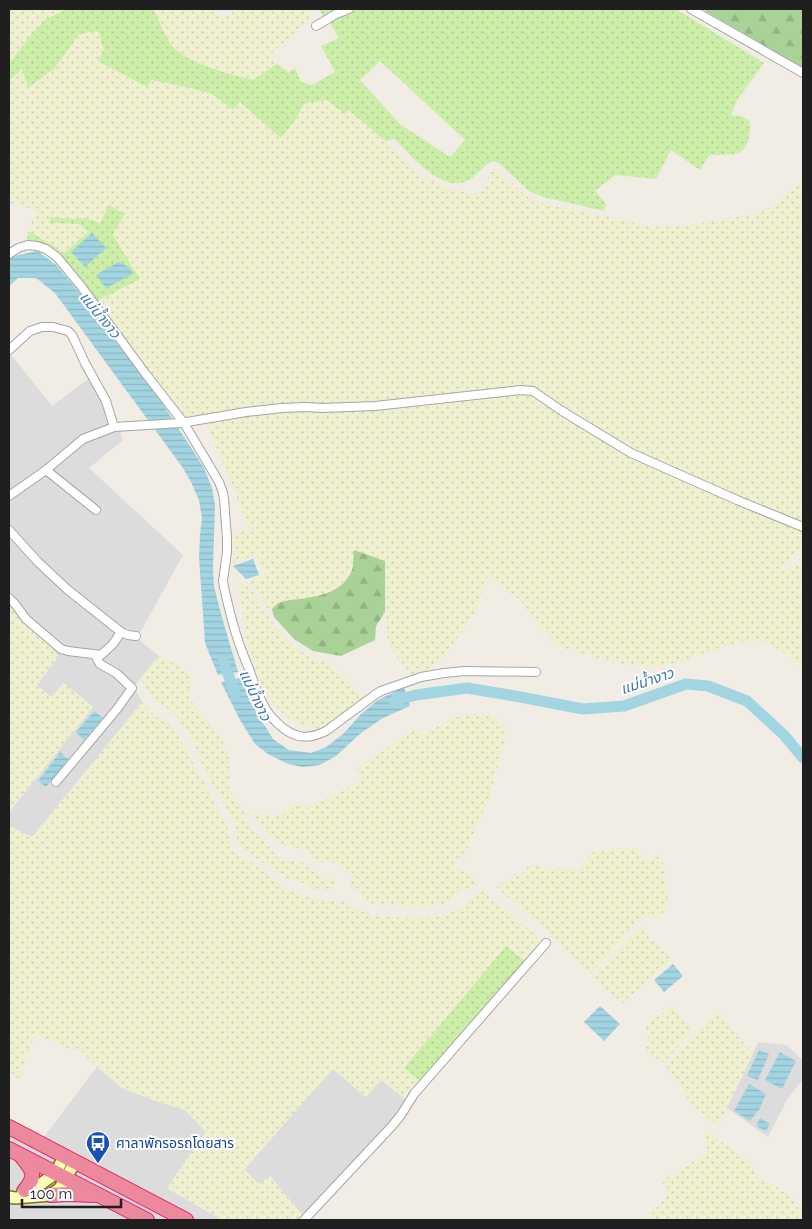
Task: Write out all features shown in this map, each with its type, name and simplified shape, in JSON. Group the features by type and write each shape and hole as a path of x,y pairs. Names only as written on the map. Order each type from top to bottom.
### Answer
{"highway":[{"path":"9,1128 186,1220"},
{"path":"14,1151 147,1220"},
{"path":"14,1151 30,1167 32,1174 32,1181 25,1190"},
{"path":"51,1195 100,1196"}],"street":[{"path":"316,26 336,14 349,9"},
{"path":"691,9 803,73"},
{"path":"9,254 18,248 28,245 46,249 57,257 81,286 183,423 219,482 223,493 227,538 223,581 238,639 267,711 273,719 290,733 307,737 318,735 376,694 421,677 465,671 536,672"},
{"path":"9,350 30,331 42,327 52,327 68,331 72,335 84,363 106,401 114,427"},
{"path":"9,496 46,470 83,439 114,427 183,423 282,408 375,406 521,390 533,391 631,453 803,527"},
{"path":"46,470 96,510"},
{"path":"9,530 38,562 68,590 121,632 136,636"},
{"path":"9,598 26,619 61,649 101,655 113,644 121,632"},
{"path":"56,782 117,709 132,688 116,673 100,664 95,655"},
{"path":"304,1220 392,1126 414,1094 546,943"},
{"path":"9,1196 15,1198 51,1195 60,1188 61,1176 69,1159"},
{"path":"9,1196 61,1176"}],"shaded area":[{"path":"9,352 52,406 95,374 108,398 123,440 89,468 183,555 137,638 159,656 134,686 142,702 32,837 9,826 9,812 93,707 64,683 51,697 37,685 44,640 16,613 9,602"},
{"path":"758,1042 787,1045 803,1061 803,1079 787,1100 768,1137 727,1108"},
{"path":"97,1067 122,1088 185,1110 206,1132 167,1188 222,1220 9,1220 9,1123 41,1141"},
{"path":"333,1068 365,1097 381,1080 413,1103 394,1130 309,1220 303,1220 270,1176 259,1184 244,1170"}],"green space":[{"path":"9,9 67,9 63,10 30,36 9,64"},
{"path":"67,9 152,9 171,44 186,57 221,71 253,80 277,64 289,72 295,68 301,82 312,85 335,72 321,46 339,38 330,23 327,24 319,9 676,9 764,63 737,100 731,115 741,116 750,121 747,144 742,151 732,154 709,155 700,170 671,150 656,179 615,175 595,191 606,204 604,211 543,197 529,191 500,164 493,161 469,180 459,183 438,178 418,163 395,139 385,141 349,110 345,114 327,100 304,104 296,119 281,138 240,102 233,110 212,94 191,88 151,80 147,87 98,61 104,50 98,31 79,34 55,68 28,88 22,69 9,81 9,64 30,36 46,19","holes":["380,61 465,140 450,157 400,124 360,80"]},
{"path":"158,9 211,9 224,19 235,9 306,9 311,18 271,54 277,64 253,80 233,75 179,52 171,45 164,32 155,12"},
{"path":"707,9 803,9 803,68 705,11"},
{"path":"98,31 105,50 98,61 146,87 151,80 191,88 212,94 233,110 240,102 281,138 296,119 304,104 327,100 345,114 349,110 419,174 450,190 461,191 477,197 490,182 487,179 491,172 499,171 530,199 651,227 681,226 760,213 780,201 794,186 803,184 803,523 730,494 640,453 537,389 525,386 428,398 337,404 275,405 184,419 95,302 125,255 113,234 100,223 86,218 51,217 49,223 79,224 88,232 63,254 53,245 28,231 37,210 9,203 9,81 22,69 28,88 55,68 79,33"},
{"path":"109,205 125,214 113,234 140,279 95,302 43,245 27,242 28,231 53,245 63,254 88,232 79,224 49,223 51,217 86,218 100,223"},
{"path":"528,394 536,397 576,423 737,504 803,531 803,554 793,557 777,573 803,562 803,670 780,650 766,643 754,640 729,645 663,666 641,667 606,661 564,648 552,641 537,625 522,602 488,576 476,610 467,626 428,672 413,677 393,652 387,637 385,561 354,550 352,568 346,580 333,591 313,597 279,602 272,609 268,610 250,582 265,575 256,554 233,565 234,534 249,529 206,422 278,413 396,406"},
{"path":"354,550 385,561 385,612 376,626 375,640 341,656 313,651 294,639 274,617 272,609 284,601 316,596 337,588 352,570"},
{"path":"238,581 253,592 275,626 299,650 311,658 330,664 364,698 320,730 296,723 282,713 267,696 257,674 248,646"},
{"path":"9,602 16,613 59,656 37,685 51,697 64,683 93,707 9,812"},
{"path":"159,656 177,664 192,676 189,699 222,740 229,759 231,791 246,816 249,826 281,861 300,861 319,875 336,882 334,890 313,889 297,880 288,879 248,853 240,845 237,840 235,824 204,769 194,743 176,715 157,703 140,679"},
{"path":"142,702 155,716 167,722 177,733 228,828 232,851 250,861 281,886 303,896 346,902 372,916 410,918 433,918 457,910 482,891 535,934 541,944 526,962 506,946 404,1068 421,1082 408,1101 381,1080 366,1097 333,1069 244,1169 259,1184 270,1176 305,1218 303,1220 222,1220 167,1188 206,1132 185,1110 122,1088 80,1050 67,1048 37,1035 33,1040 19,1079 9,1073 9,826 33,837"},
{"path":"478,713 493,716 505,728 506,737 490,795 463,860 453,857 455,867 481,881 445,904 417,907 370,904 363,899 362,890 349,888 354,874 330,861 319,863 307,850 279,843 250,813 278,816 299,802 307,808 362,781 356,769 417,728 422,735 453,718"},
{"path":"637,849 650,862 656,855 665,865 664,877 668,892 668,904 663,913 657,917 651,919 645,914 591,974 538,921 504,895 496,886 512,879 513,876 522,874 528,866 539,865 543,870 564,868 574,871 597,850"},
{"path":"641,925 647,929 648,937 672,959 623,1003 599,984 593,976"},
{"path":"506,946 526,962 421,1082 404,1068"},
{"path":"672,1006 692,1031 664,1063 648,1055 646,1050 648,1036 645,1026"},
{"path":"717,1011 753,1054 718,1127 689,1101 679,1082 666,1067"},
{"path":"707,1131 753,1164 757,1177 768,1184 773,1184 792,1198 797,1207 803,1210 803,1220 646,1220 669,1194 668,1189 662,1183 665,1179 706,1152 707,1145 704,1137"}],"water":[{"path":"92,233 106,248 85,267 71,252"},
{"path":"38,251 56,265 79,292 157,395 204,468 212,488 215,505 214,586 238,672 218,675 205,643 199,557 202,518 199,500 183,468 55,293 36,278 18,278 9,286 9,260 13,256"},
{"path":"118,262 129,267 133,274 106,288 96,275"},
{"path":"253,559 259,575 246,579 233,566"},
{"path":"241,678 250,702 273,739 289,750 311,753 326,747 343,734 361,714 378,700 404,687 410,706 383,718 361,733 336,756 320,765 303,767 288,764 268,754 255,744 240,720 221,682"},
{"path":"94,711 103,718 84,740 76,732"},
{"path":"60,752 69,759 46,787 38,781"},
{"path":"673,964 683,976 664,992 654,980"},
{"path":"600,1006 620,1024 604,1041 584,1022"},
{"path":"759,1050 769,1054 758,1080 747,1076"},
{"path":"780,1052 796,1061 782,1089 765,1080"},
{"path":"749,1084 766,1094 760,1108 750,1121 734,1111"},
{"path":"760,1118 770,1124 766,1131 756,1126"}],"waterway":[{"name":"แม่น้ำงาว","path":"223,660 235,694"},
{"name":"แม่น้ำงาว","path":"394,701 416,695 467,688 583,709 624,706 686,684 708,686 747,701 784,735 803,758"}],"place":[{"name":"ศาลาพักรอรถโดยสาร","path":"98,1164"}]}
